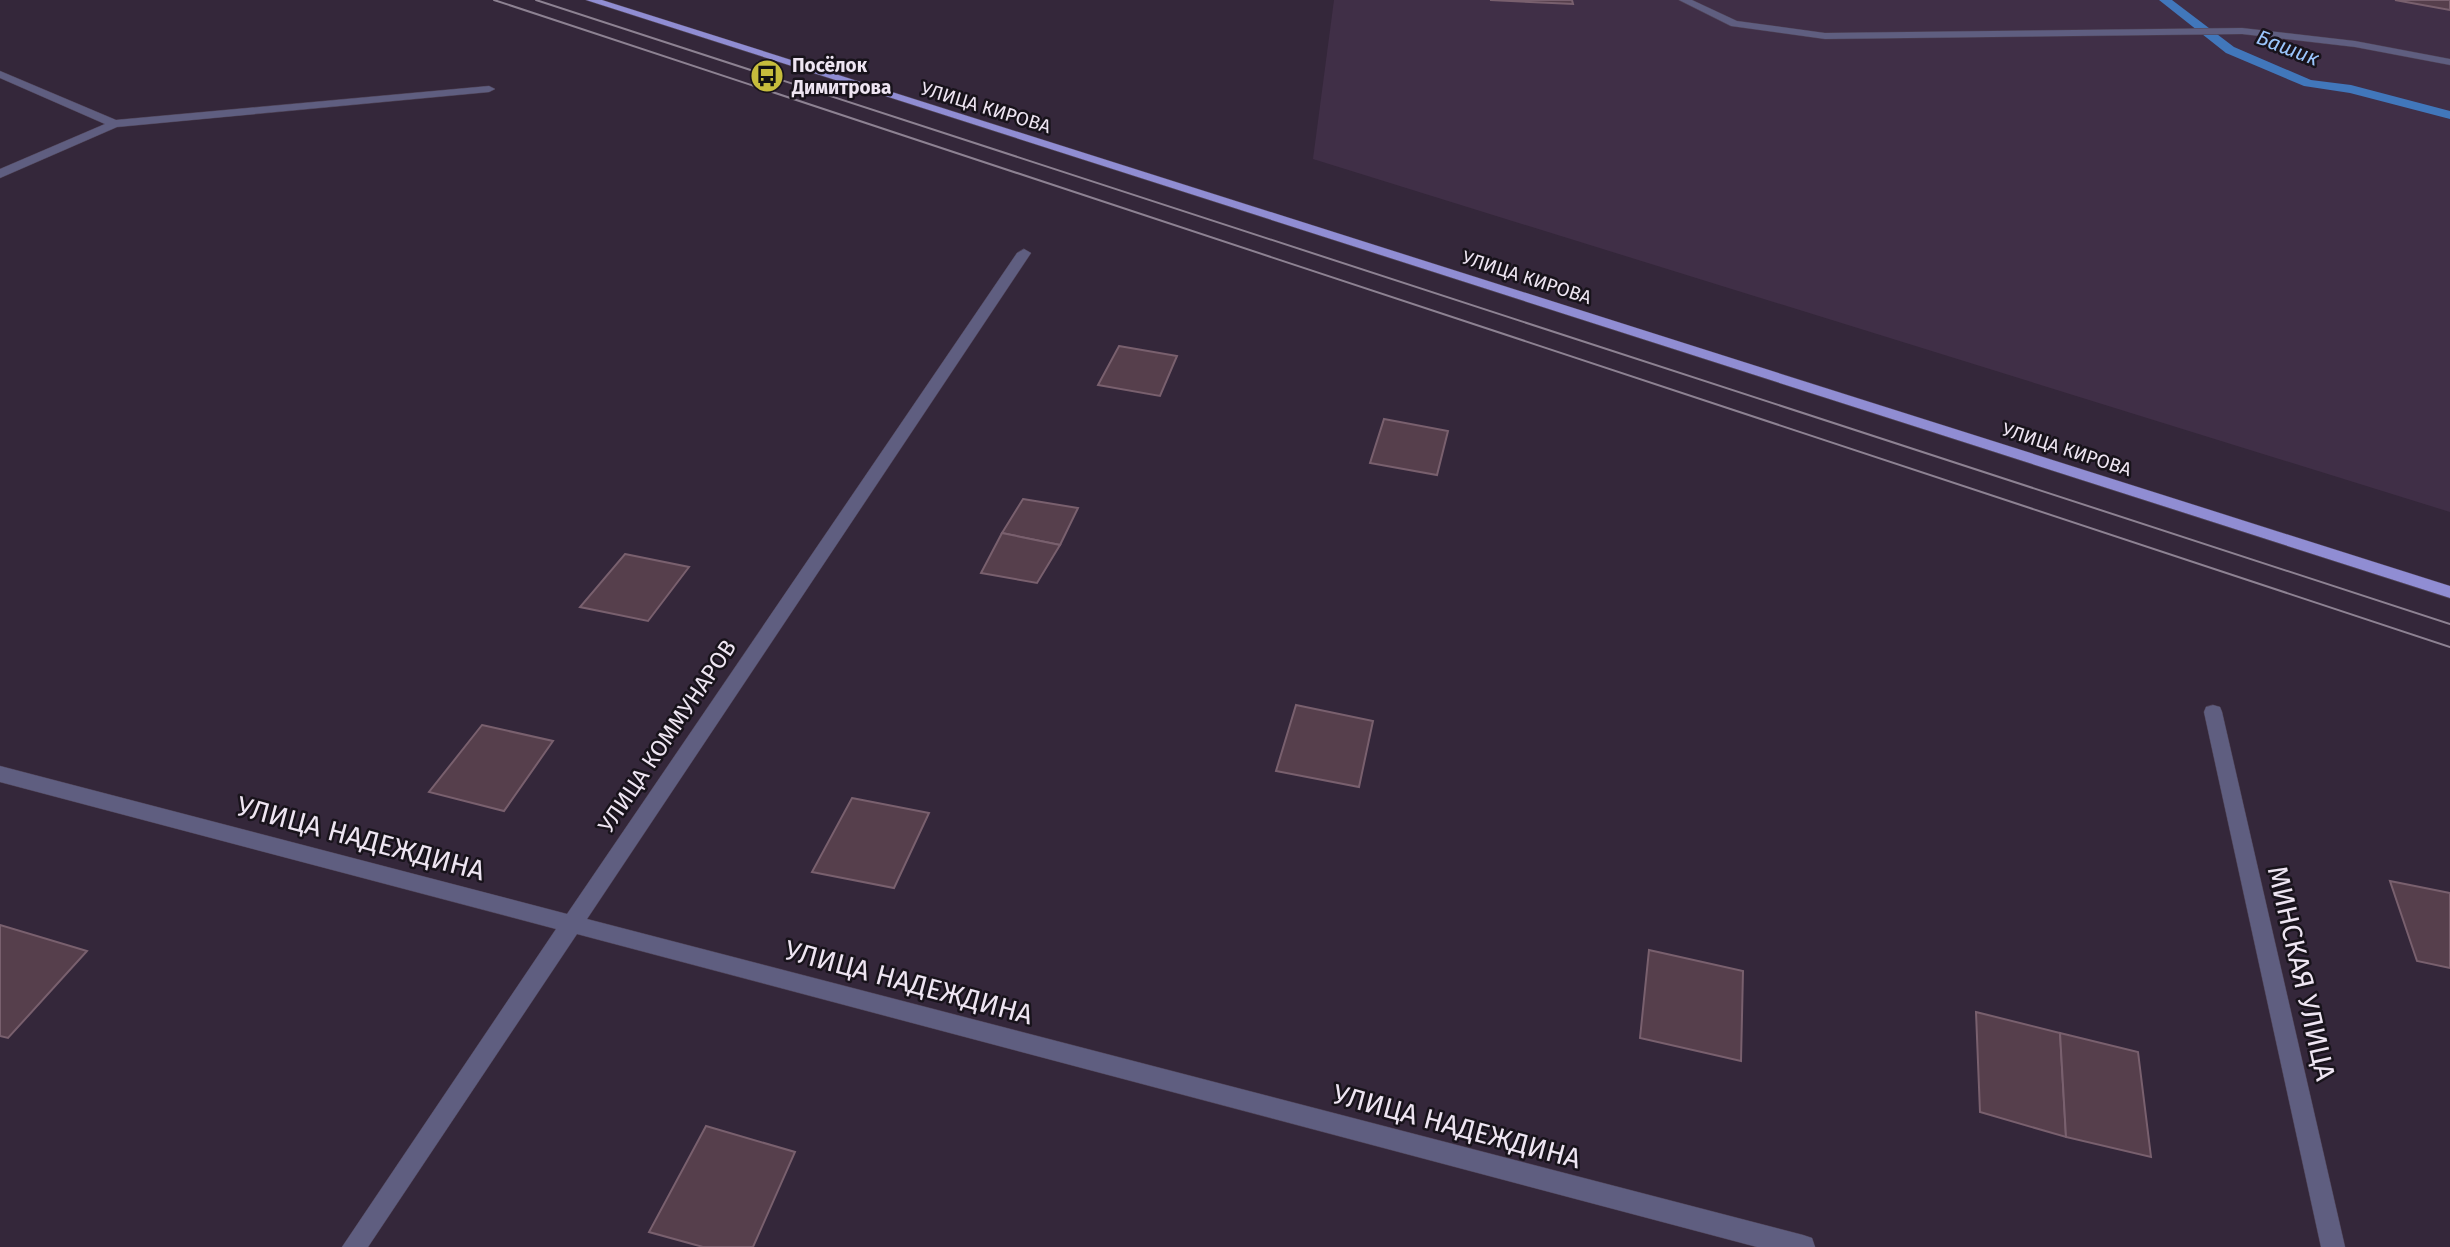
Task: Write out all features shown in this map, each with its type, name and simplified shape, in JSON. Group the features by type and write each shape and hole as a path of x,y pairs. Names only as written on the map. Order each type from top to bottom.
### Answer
{"main road":[{"name":"УЛИЦА КИРОВА","path":"591,0 2450,592"}],"street":[{"path":"1684,0 1735,24 1825,36 2242,31 2355,44 2450,62"},
{"path":"0,74 115,124"},
{"path":"0,174 115,124 489,89"},
{"name":"УЛИЦА КОММУНАРОВ","path":"354,1247 570,923 1024,254"},
{"name":"МИНСКАЯ УЛИЦА","path":"2213,712 2333,1247"},
{"name":"УЛИЦА НАДЕЖДИНА","path":"0,774 1803,1247"}],"shaded area":[{"path":"1334,0 2450,0 2450,512 1313,159"}],"building":[{"path":"1490,0 1572,0 1573,4"},
{"path":"2395,0 2450,0 2450,10"},
{"path":"1119,346 1177,356 1160,396 1098,385"},
{"path":"1384,419 1448,431 1437,475 1370,463"},
{"path":"1023,499 1078,508 1060,545 1002,533"},
{"path":"1002,533 1060,545 1037,583 981,573"},
{"path":"625,554 689,567 648,621 580,607"},
{"path":"1296,705 1373,721 1359,787 1276,771"},
{"path":"482,725 553,741 504,811 429,792"},
{"path":"852,798 929,813 894,888 812,872"},
{"path":"2390,881 2450,893 2450,968 2417,961"},
{"path":"0,925 87,951 8,1038 0,1036"},
{"path":"1649,950 1743,971 1741,1061 1640,1038"},
{"path":"1976,1012 2060,1033 2066,1137 1980,1112"},
{"path":"2060,1033 2138,1052 2151,1157 2066,1137"},
{"path":"706,1126 795,1152 753,1247 703,1247 649,1232"}],"waterway":[{"name":"Башик","path":"2165,0 2230,50 2308,83 2351,89 2450,115"}],"tram line":[{"path":"494,0 2450,647"},
{"path":"536,0 2450,624"}],"place":[{"name":"Посёлок Димитрова","path":"767,76"}]}
